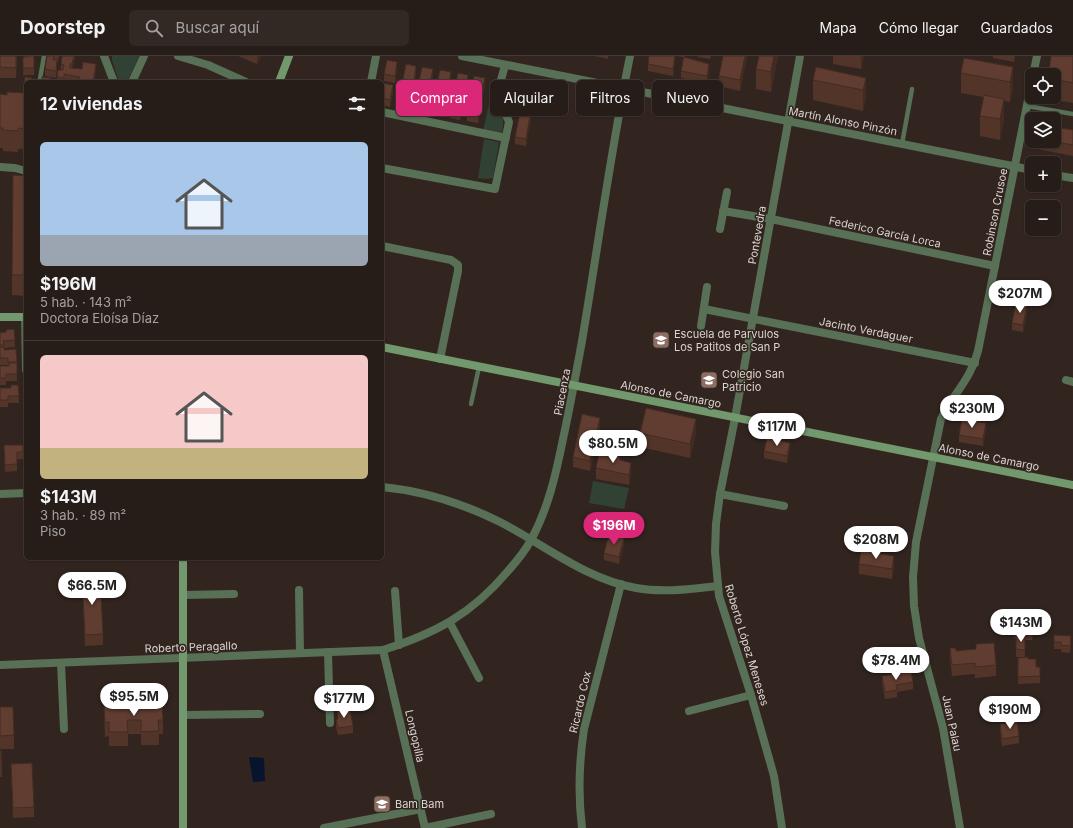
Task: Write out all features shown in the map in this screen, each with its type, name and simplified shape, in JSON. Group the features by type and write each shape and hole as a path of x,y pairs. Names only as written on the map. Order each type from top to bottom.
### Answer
{"street":[{"path":"104,56 113,80"},
{"path":"133,80 144,56"},
{"path":"178,56 208,65 242,80"},
{"path":"280,80 289,56"},
{"path":"371,80 376,56"},
{"name":"Martín Alonso Pinzón","path":"462,56 583,80"},
{"name":"Piacenza","path":"626,80 630,56"},
{"name":"Pontevedra","path":"735,418 800,56"},
{"path":"1034,68 1037,56"},
{"path":"384,168 495,189 508,122 507,116 499,102 500,86 505,65"},
{"name":"Martín Alonso Pinzón","path":"644,92 1025,169"},
{"name":"Robinson Crusoe","path":"933,458 941,419 946,408 968,377 975,363 1027,106"},
{"path":"384,112 506,138"},
{"name":"Piacenza","path":"383,650 425,635 450,623 473,606 496,586 514,564 531,540 541,519 551,493 574,386 619,116"},
{"path":"0,167 24,170"},
{"path":"1061,176 1073,178"},
{"path":"720,229 727,192"},
{"name":"Federico García Lorca","path":"723,211 771,219 995,266"},
{"path":"384,246 451,260 458,266 440,359"},
{"path":"701,326 707,287"},
{"name":"Jacinto Verdaguer","path":"704,309 975,363"},
{"path":"0,317 24,317"},
{"name":"Alonso de Camargo","path":"384,348 1073,485"},
{"name":"Roberto López Meneses","path":"735,418 720,494 715,538 717,586 751,695 774,776 782,828"},
{"name":"Juan Palau","path":"933,458 916,542 913,576 914,606 919,638 943,728 960,828"},
{"path":"384,487 421,493 445,500 500,522 576,566 607,580 620,584 635,588 679,591 717,586"},
{"path":"0,494 24,493"},
{"path":"720,494 784,506"},
{"path":"183,560 183,828"},
{"name":"Ricardo Cox","path":"582,828 579,782 581,747 584,729 620,584"},
{"path":"299,590 300,654"},
{"path":"395,591 398,645"},
{"path":"184,595 234,594"},
{"path":"450,623 479,678"},
{"name":"Roberto Peragallo","path":"0,665 383,650"},
{"name":"Longopilla","path":"383,650 425,828"},
{"path":"328,652 330,724"},
{"path":"61,663 64,729"},
{"path":"689,711 751,695"},
{"path":"184,715 260,714"},
{"path":"324,828 421,809"},
{"path":"425,828 491,814"}],"lane":[{"path":"40,79 44,56"},
{"path":"902,144 912,89"},
{"path":"1027,106 1073,114"},
{"path":"471,404 479,367"}],"green space":[{"path":"112,56 139,56 128,80 118,80"},
{"path":"489,104 490,116 502,116 502,134 483,131"},
{"path":"484,139 499,142 493,178 486,179 478,178"},
{"path":"593,481 629,488 624,509 589,503"}],"water":[{"path":"249,757 264,758 265,781 253,782"}],"building":[{"path":"0,56 16,56 16,68 0,67"},
{"path":"34,56 34,68 23,68 23,57"},
{"path":"47,56 54,56 53,60 57,60 56,71 45,69"},
{"path":"62,56 74,56 72,64 70,64 70,68 82,69 83,62 96,64 93,80 79,80 80,77 64,74 64,78 57,77 58,70 63,70 64,65 61,64"},
{"path":"649,56 675,56 673,69 648,64"},
{"path":"723,56 745,56 740,80 719,76"},
{"path":"759,56 774,56 771,72 756,69"},
{"path":"1051,56 1073,56 1073,83 1061,80 1061,68 1050,68"},
{"path":"684,57 709,64 707,76 681,71"},
{"path":"964,58 1013,67 1010,82 961,73"},
{"path":"387,60 397,62 395,76 384,74"},
{"path":"406,64 416,66 414,80 403,79"},
{"path":"422,67 433,69 431,80 419,80"},
{"path":"816,67 866,78 863,90 813,80"},
{"path":"440,70 451,72 449,80 438,80"},
{"path":"458,73 468,75 467,80 457,80"},
{"path":"474,76 485,78 482,93 482,80 473,80"},
{"path":"25,77 32,78 32,80 25,80"},
{"path":"42,77 51,78 50,80 42,80"},
{"path":"384,83 393,85 390,100 384,98"},
{"path":"7,92 24,93 24,129 18,128 18,131 3,130 3,128 0,128 0,94 7,95"},
{"path":"984,95 1004,99 1000,119 980,116"},
{"path":"519,116 530,116 526,139 515,137"},
{"path":"1061,128 1073,130 1073,145 1061,143"},
{"path":"13,175 24,176 24,275 12,275"},
{"path":"1016,303 1027,305 1023,325 1012,323"},
{"path":"14,329 15,340 3,341 4,345 0,345 0,333 6,332 6,330"},
{"path":"0,347 4,347 4,350 16,349 17,362 8,362 8,358 0,358"},
{"path":"9,363 17,363 17,374 6,374 6,378 0,378 0,366 9,366"},
{"path":"11,385 18,385 19,396 8,396 8,400 0,400 0,388 11,388"},
{"path":"646,408 696,419 690,444 640,433"},
{"path":"582,414 600,418 590,461 573,457"},
{"path":"962,419 986,423 983,439 959,435"},
{"path":"767,438 790,443 787,456 764,451"},
{"path":"4,445 23,445 23,452 17,452 17,464 5,465"},
{"path":"599,453 620,457 620,460 631,463 629,475 596,468"},
{"path":"609,534 624,538 619,557 604,553"},
{"path":"861,550 894,556 892,569 859,564"},
{"path":"82,577 100,577 103,634 85,635"},
{"path":"1015,621 1033,623 1032,633 1014,632"},
{"path":"1054,635 1071,636 1070,646 1061,645 1061,642 1054,642"},
{"path":"1016,636 1025,636 1025,650 1016,649"},
{"path":"994,643 996,665 975,667 975,663 952,665 950,648 956,648 956,651 976,649 976,644"},
{"path":"1028,657 1028,659 1036,659 1036,667 1040,667 1040,676 1018,677 1018,658"},
{"path":"911,671 913,682 896,685 897,690 885,692 882,676"},
{"path":"162,704 163,720 158,720 159,731 141,732 141,720 127,720 128,732 109,732 109,722 105,723 104,706"},
{"path":"0,707 13,707 14,735 0,736"},
{"path":"350,709 353,726 338,728 336,720 338,719 337,711"},
{"path":"1017,721 1019,736 1002,739 1000,724"},
{"path":"1,750 2,766 0,766"},
{"path":"32,763 34,807 13,808 11,764"}],"place":[{"name":"Escuela de Parvulos Los Patitos de San P","path":"661,340"},
{"name":"Colegio San Patricio","path":"709,380"},
{"name":"Bam Bam","path":"382,804"}]}
